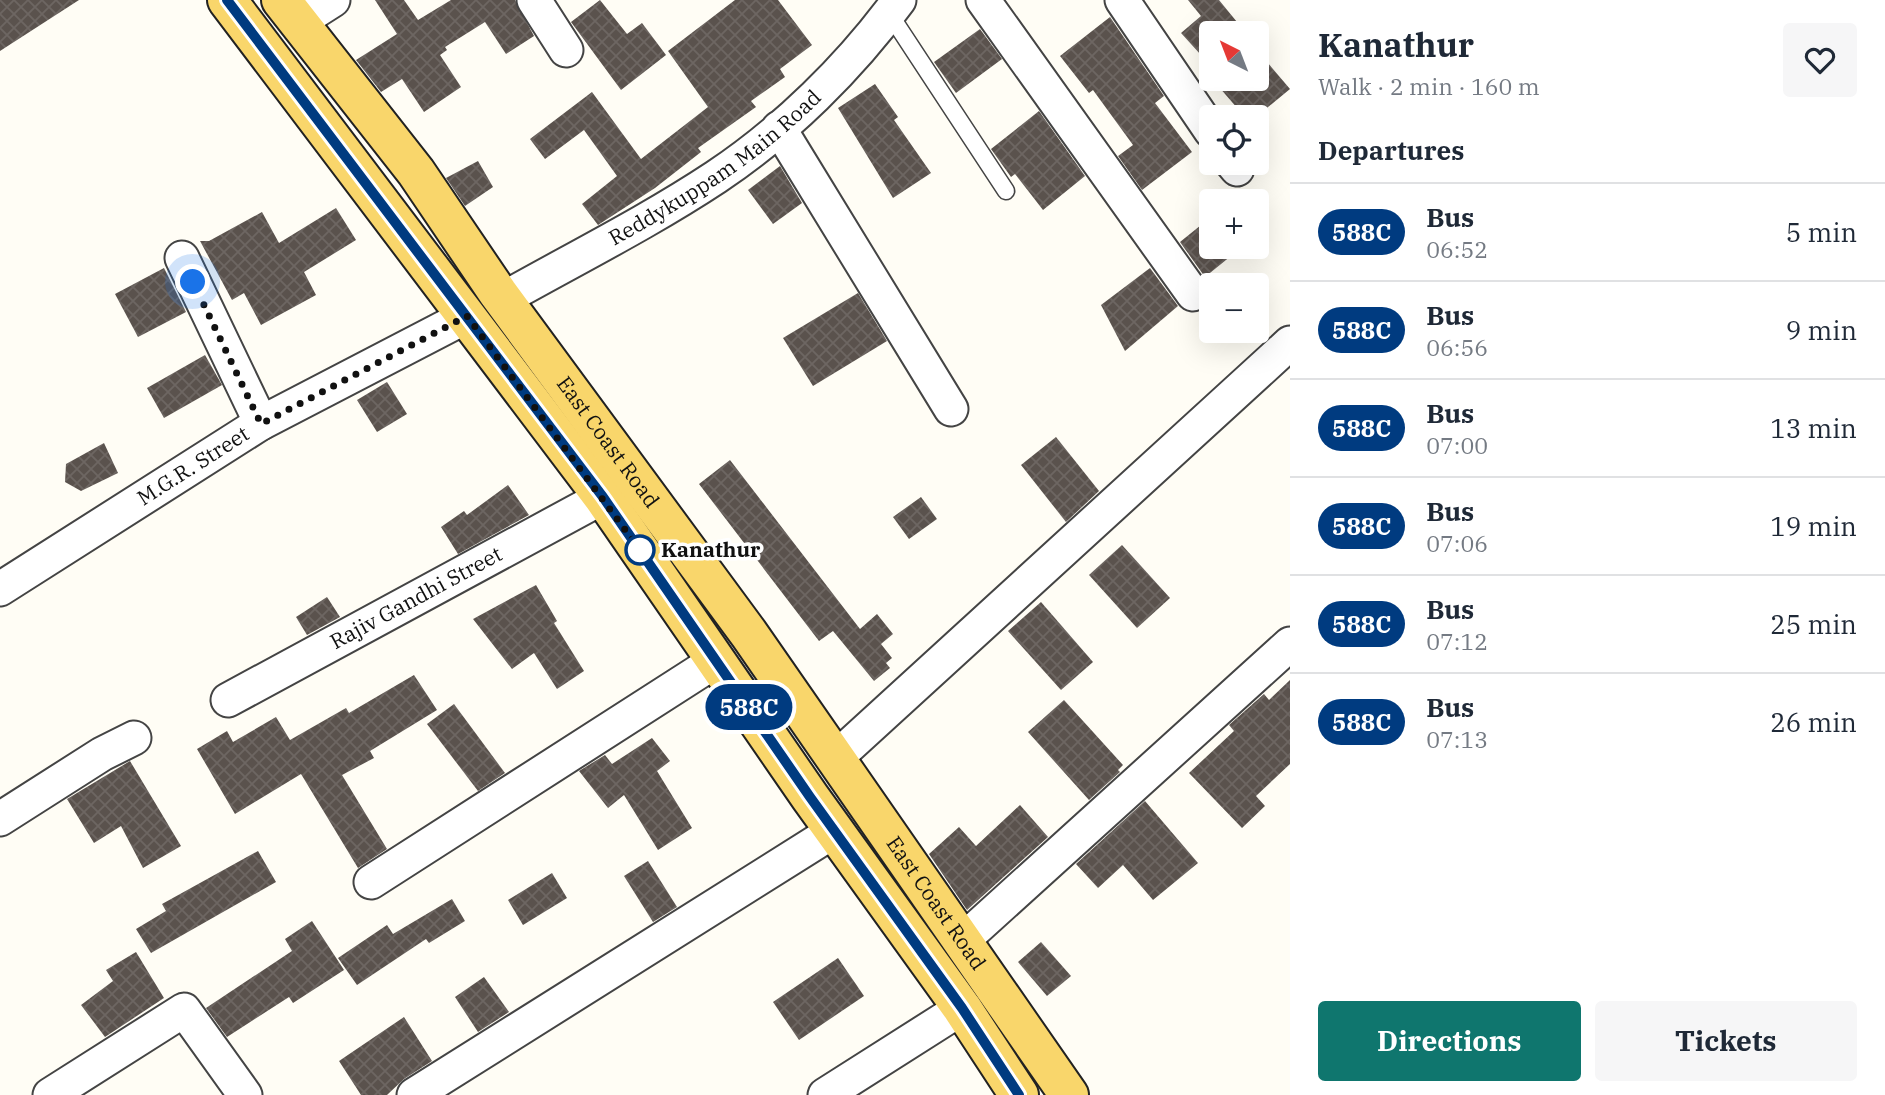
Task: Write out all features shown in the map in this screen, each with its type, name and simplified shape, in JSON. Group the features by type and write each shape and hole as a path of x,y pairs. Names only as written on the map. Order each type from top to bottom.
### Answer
{"main road":[{"name":"East Coast Road","path":"227,0 603,497 834,831 962,1008 1019,1095"},
{"name":"East Coast Road","path":"289,11 416,172 503,299 837,757 961,942 1069,1095"},
{"path":"467,316 503,299"}],"street":[{"path":"289,11 332,0"},
{"path":"534,0 566,50"},
{"path":"983,0 1193,294"},
{"path":"1122,0 1199,113"},
{"name":"Reddykuppam Main Road","path":"503,299 718,176 779,128 819,91 894,7"},
{"path":"779,128 951,410"},
{"path":"182,258 261,424"},
{"name":"M.G.R. Street","path":"0,589 261,424 467,316"},
{"path":"837,757 1290,343"},
{"name":"Rajiv Gandhi Street","path":"228,700 603,497"},
{"path":"961,942 1290,644"},
{"path":"371,882 717,660"},
{"path":"0,819 102,754 134,738"},
{"path":"414,1095 834,831"},
{"path":"825,1095 962,1008"},
{"path":"50,1095 184,1010 245,1095"}],"lane":[{"path":"894,7 1006,191"}],"building":[{"path":"0,0 79,0 0,51"},
{"path":"375,0 404,0 418,20 451,0 515,0 534,36 506,54 485,22 445,47 447,50 440,55 461,87 424,112 402,79 381,92 356,60 397,34"},
{"path":"600,0 627,34 642,23 666,55 621,90 571,22"},
{"path":"735,0 778,0 812,45 780,69 785,77 751,101 756,107 698,148 701,152 655,188 598,225 582,204 617,176 584,130 545,159 530,139 592,92 641,159 708,107 668,51"},
{"path":"1188,0 1219,0 1236,21 1199,21 1199,53 1181,33 1201,16"},
{"path":"1110,17 1164,96 1155,103 1192,152 1142,190 1118,156 1133,145 1093,90 1089,93 1060,56"},
{"path":"980,29 1002,59 956,93 934,62"},
{"path":"1269,64 1290,89 1269,106 1235,105 1222,91 1269,91"},
{"path":"875,84 898,117 894,120 931,173 893,198 838,108"},
{"path":"1039,111 1085,176 1043,210 1015,174 1011,177 991,149"},
{"path":"478,161 493,187 465,206 446,178"},
{"path":"780,166 802,203 773,224 748,190"},
{"path":"336,208 356,240 304,272 316,295 261,325 244,293 232,300 200,241 209,241 262,212 279,243"},
{"path":"1199,227 1199,259 1227,259 1210,273 1202,273 1180,242"},
{"path":"164,268 186,312 138,337 115,294"},
{"path":"1150,268 1178,306 1125,351 1101,305"},
{"path":"858,293 887,341 813,386 783,338"},
{"path":"205,355 222,385 164,418 147,388"},
{"path":"387,382 407,414 377,432 357,400"},
{"path":"1056,437 1099,491 1066,522 1021,465"},
{"path":"104,443 118,473 81,491 65,482 66,464"},
{"path":"730,460 860,629 877,614 893,634 881,644 892,658 886,663 890,668 874,681 833,631 819,641 699,484"},
{"path":"508,485 529,515 458,554 441,527 464,511 467,515"},
{"path":"921,497 937,519 909,539 893,517"},
{"path":"1122,545 1170,598 1137,628 1089,575"},
{"path":"536,585 557,621 554,623 584,671 557,689 534,653 512,669 473,619"},
{"path":"327,597 340,617 307,635 296,617"},
{"path":"1041,602 1093,662 1061,690 1008,631"},
{"path":"414,675 437,710 370,751 374,758 342,775 387,849 358,868 301,774 235,814 197,749 227,731 233,742 276,717 290,740 346,708 349,713"},
{"path":"1290,680 1290,764 1256,796 1265,806 1242,828 1189,773 1234,731 1229,725 1264,694 1269,700"},
{"path":"1064,700 1123,765 1118,770 1120,772 1089,800 1028,732"},
{"path":"454,704 505,773 478,791 427,724"},
{"path":"652,738 670,761 657,771 692,828 658,850 624,795 608,808 579,771 605,755 612,764"},
{"path":"130,761 181,846 143,868 121,826 94,843 67,799"},
{"path":"1145,801 1198,863 1153,900 1123,865 1098,888 1076,864"},
{"path":"1020,805 1048,837 967,910 929,854 959,827 976,846"},
{"path":"258,851 276,882 151,953 136,929 166,911 162,904"},
{"path":"648,861 677,907 653,922 624,876"},
{"path":"552,873 567,898 523,925 508,900"},
{"path":"452,899 465,921 429,943 426,939 357,985 338,958 387,925 393,934"},
{"path":"312,921 344,970 293,1003 289,997 227,1037 206,1008 292,951 285,939"},
{"path":"1041,942 1071,976 1047,996 1018,962"},
{"path":"136,952 164,998 105,1037 81,1005 113,981 106,970"},
{"path":"838,958 864,996 799,1040 773,1002"},
{"path":"484,977 509,1012 478,1032 455,997"},
{"path":"404,1017 432,1061 404,1079 387,1095 361,1095 339,1061"}],"bus line":[{"name":"588C","path":"227,0 603,497 810,797 962,1008 1019,1095"}],"place":[{"name":"Kanathur","path":"640,550"}],"route":[{"path":"193,282 261,424 467,316 646,558 640,550"}]}
